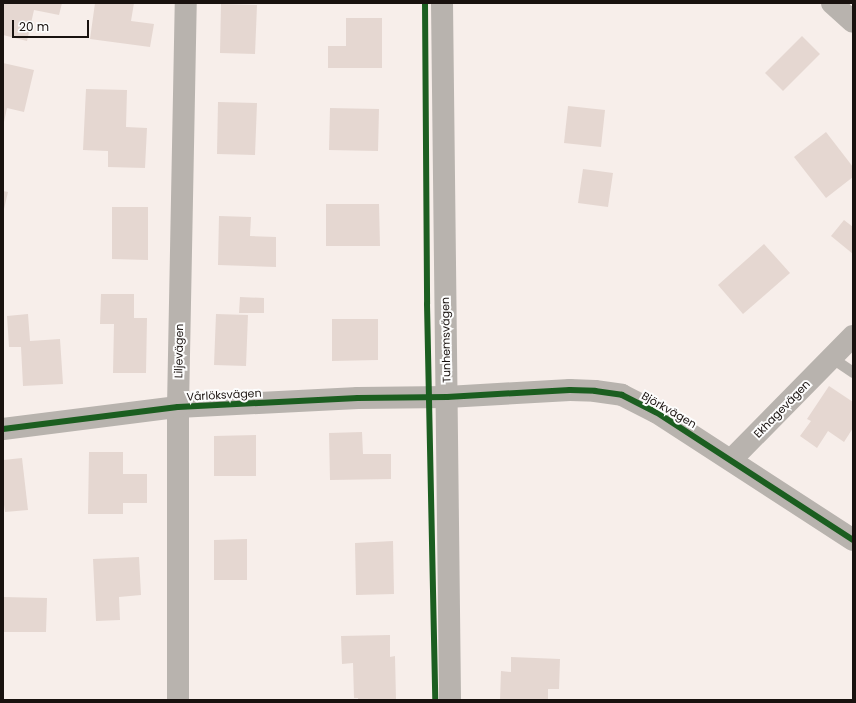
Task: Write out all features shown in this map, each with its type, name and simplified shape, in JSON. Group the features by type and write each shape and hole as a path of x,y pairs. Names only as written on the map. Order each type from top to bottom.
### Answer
{"street":[{"name":"Liljevägen","path":"178,700 178,407 186,3"},
{"name":"Tunhemsvägen","path":"442,3 450,700"},
{"path":"832,3 853,22"},
{"name":"Ekhagevägen","path":"732,460 853,336"},
{"name":"Björkvägen","path":"447,397 570,390 595,391 622,395 656,412 853,540"},
{"name":"Vårlöksvägen","path":"3,429 178,407 358,398 447,397"}],"lane":[{"path":"832,358 853,372"}],"building":[{"path":"3,3 62,3 59,15 34,10 27,41 3,35"},
{"path":"95,3 134,3 131,21 154,24 150,47 90,39"},
{"path":"221,4 257,5 255,54 220,53"},
{"path":"346,18 382,18 382,68 328,68 328,46 346,46"},
{"path":"802,36 820,54 783,91 765,73"},
{"path":"3,63 34,70 24,112 7,108 4,122"},
{"path":"86,89 127,90 126,127 147,128 145,168 108,167 108,151 83,150"},
{"path":"218,102 257,103 255,155 217,154"},
{"path":"568,106 605,110 601,147 564,143"},
{"path":"330,108 379,109 378,151 329,150"},
{"path":"826,132 853,167 853,177 826,198 794,157"},
{"path":"583,169 613,173 608,207 578,203"},
{"path":"3,191 8,192 4,209 3,209"},
{"path":"326,204 379,204 380,246 326,246"},
{"path":"112,207 148,207 148,260 112,259"},
{"path":"219,216 251,217 250,236 276,237 276,267 218,265"},
{"path":"844,220 853,227 853,254 831,236"},
{"path":"764,244 790,273 743,314 718,285"},
{"path":"101,294 134,294 134,318 147,318 146,373 113,373 114,324 100,324"},
{"path":"240,297 264,298 264,313 239,313"},
{"path":"28,314 30,341 60,339 63,384 23,386 21,347 9,347 7,316"},
{"path":"216,314 248,315 246,366 214,365"},
{"path":"332,319 378,319 378,360 332,361"},
{"path":"829,386 853,402 853,428 844,442 828,431 817,448 800,436 811,421 807,419"},
{"path":"362,432 363,454 391,454 391,479 330,480 329,433"},
{"path":"256,435 256,476 214,476 214,436"},
{"path":"89,452 123,452 123,474 147,474 147,503 123,503 123,514 88,514"},
{"path":"22,458 28,510 5,512 3,497 3,460"},
{"path":"247,539 247,580 214,580 214,540"},
{"path":"393,541 394,594 356,595 355,543"},
{"path":"139,557 141,595 119,597 120,620 96,621 93,559"},
{"path":"3,597 47,598 46,632 3,632"},
{"path":"390,635 390,657 395,656 396,700 358,700 358,698 354,698 353,663 342,664 341,636"},
{"path":"511,657 560,659 559,689 548,689 548,700 500,700 501,671 511,672"}],"cycle path":[{"path":"425,3 427,304 435,700"},
{"path":"3,429 178,407 358,398 447,397 570,390 595,391 622,395 656,412 853,540"}]}
